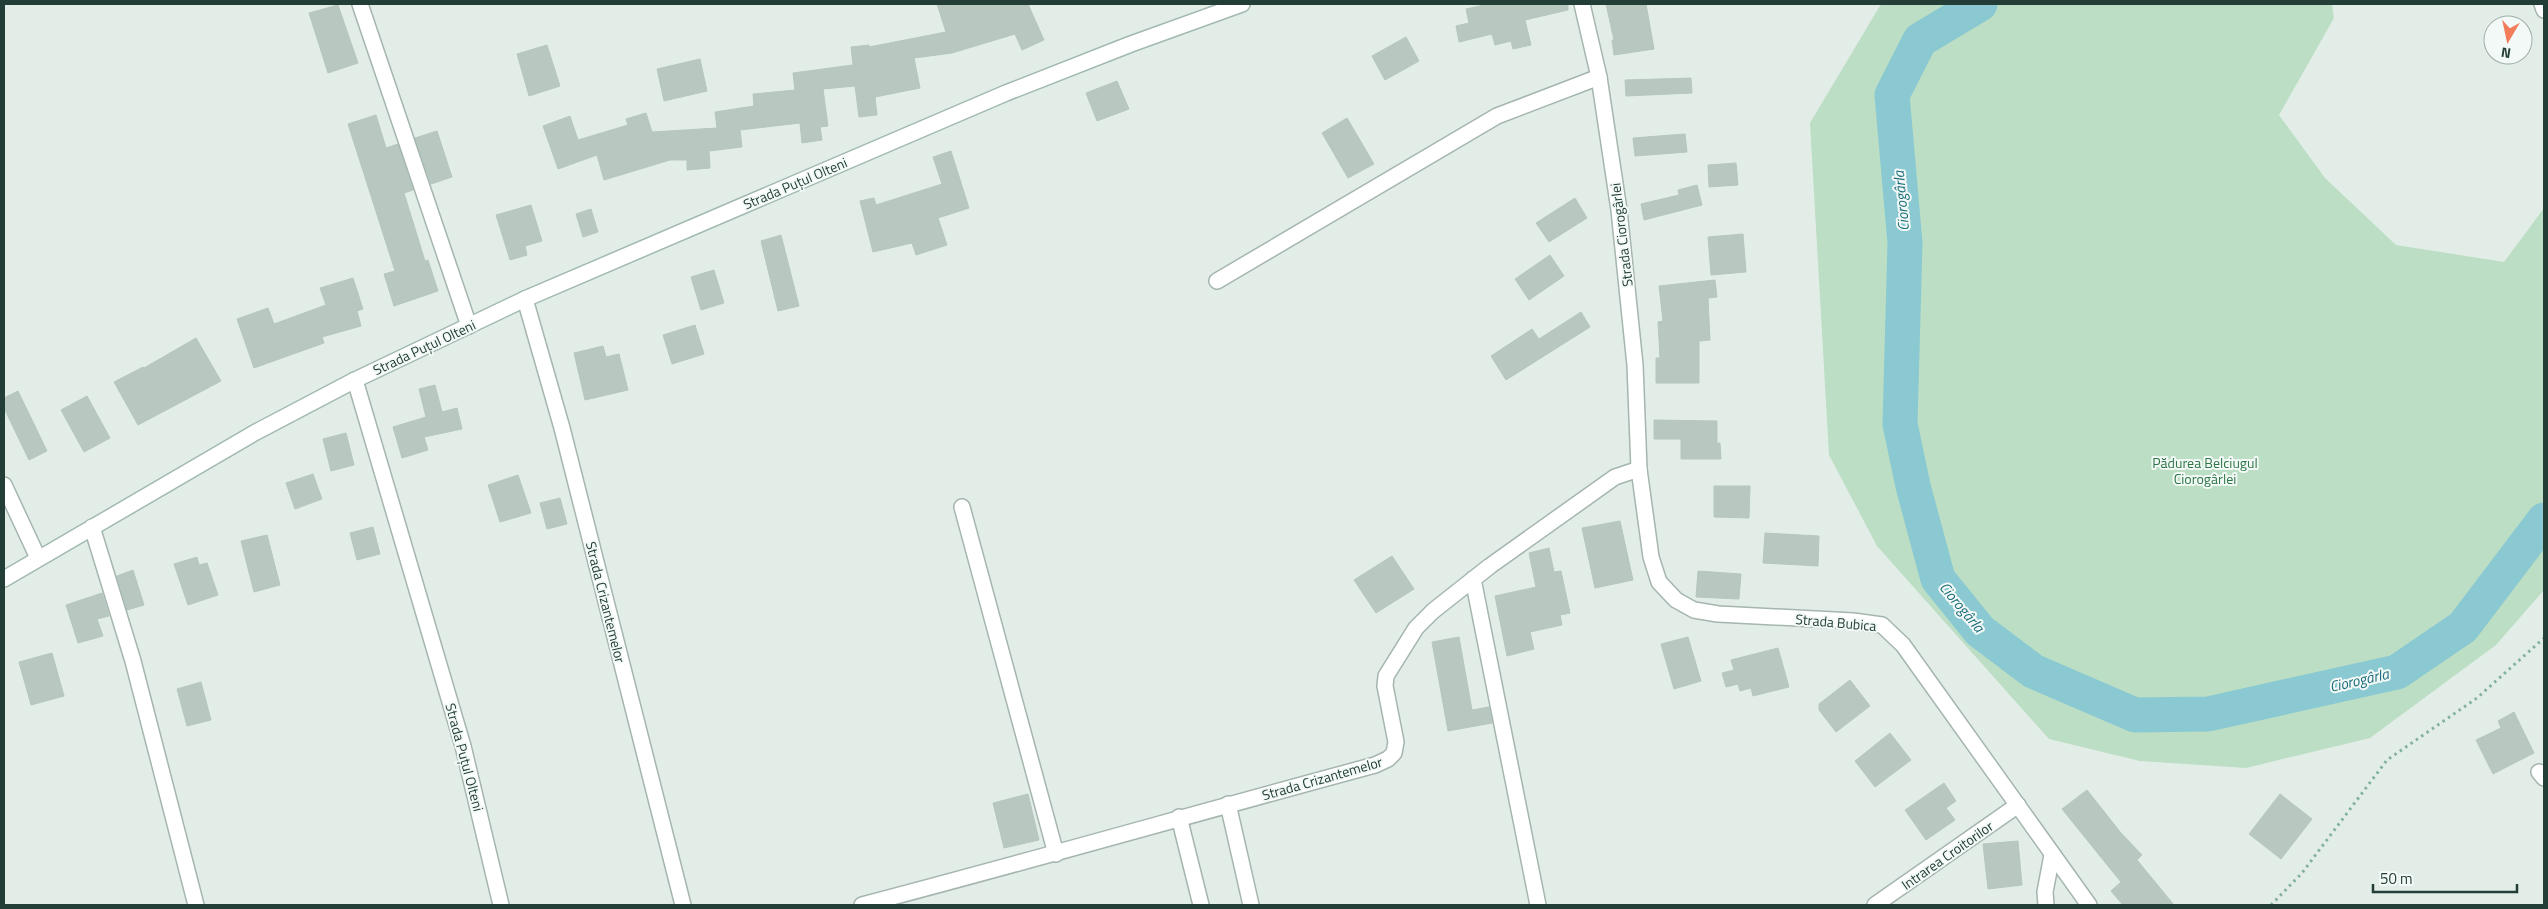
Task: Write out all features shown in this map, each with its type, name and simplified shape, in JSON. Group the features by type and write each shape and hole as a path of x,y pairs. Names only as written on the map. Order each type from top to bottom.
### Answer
{"street":[{"path":"360,4 469,326"},
{"name":"Strada Puțul Olteni","path":"4,579 256,432 355,380 525,299 1006,93 1242,4"},
{"name":"Strada Ciorogârlei","path":"1582,4 1600,77 1619,210 1635,365 1638,469"},
{"path":"2542,4 2544,10"},
{"path":"1217,281 1496,116 1600,77"},
{"name":"Strada Crizantemelor","path":"525,299 562,428 684,905"},
{"name":"Strada Puțul Olteni","path":"355,380 463,746 501,905"},
{"name":"Strada Crizantemelor","path":"862,904 912,899 1179,817 1375,765 1388,759 1394,753 1396,742 1385,686 1386,676 1416,628 1433,611 1473,580 1615,477 1638,469"},
{"name":"Strada Bubica","path":"1638,469 1651,557 1659,582 1676,600 1694,610 1718,614 1853,621 1882,625 1903,645 2052,855 2090,905"},
{"path":"4,485 38,558"},
{"path":"962,507 1056,854"},
{"path":"92,527 133,661 196,905"},
{"path":"1473,580 1538,905"},
{"path":"1228,804 1251,905"},
{"name":"Intrarea Croitorilor","path":"1875,905 2018,805"},
{"path":"1179,817 1200,905"},
{"path":"2046,905 2045,892 2052,855"}],"path":[{"path":"2271,905 2302,873 2387,760 2477,698 2544,638"}],"green space":[{"name":"Pădurea Belciugul Ciorogârlei","path":"1881,4 2332,4 2334,18 2279,115 2325,178 2396,245 2504,262 2544,208 2544,590 2496,645 2370,738 2246,768 2140,761 2049,739 1877,546 1829,455 1810,123"}],"building":[{"path":"937,4 1028,4 1044,40 1022,50 1015,34 952,53 914,58 920,88 875,97 877,115 859,117 855,86 823,89 828,126 820,127 822,140 802,143 800,123 740,130 742,147 709,151 710,168 687,170 687,160 670,160 604,180 597,155 558,169 543,126 570,116 578,140 628,125 626,119 646,113 652,132 717,128 715,112 754,106 753,94 795,90 793,73 853,65 851,47 869,45 869,47 946,32"},
{"path":"1489,4 1568,4 1568,10 1525,20 1531,45 1513,49 1511,41 1495,45 1492,34 1459,42 1456,26 1469,23 1466,9"},
{"path":"1606,4 1646,4 1654,49 1614,55 1612,40 1614,40"},
{"path":"338,5 358,63 328,73 309,13"},
{"path":"1406,37 1419,61 1385,80 1372,56"},
{"path":"547,45 560,86 529,96 517,54"},
{"path":"700,59 707,91 664,101 657,69"},
{"path":"1691,78 1692,93 1626,96 1625,80"},
{"path":"1117,81 1129,109 1097,121 1086,93"},
{"path":"376,115 386,148 398,144 413,190 404,193 425,261 428,260 438,291 394,306 384,274 395,271 348,124"},
{"path":"1347,118 1374,164 1348,178 1322,133"},
{"path":"437,131 452,177 431,184 415,138"},
{"path":"1685,134 1687,152 1635,156 1633,138"},
{"path":"951,151 969,208 938,218 947,245 916,255 912,243 873,252 860,201 874,198 876,205 942,184 933,157"},
{"path":"1736,163 1738,185 1709,187 1708,165"},
{"path":"1697,185 1702,205 1644,220 1641,204 1679,195 1678,190"},
{"path":"1575,198 1587,218 1549,242 1536,223"},
{"path":"531,205 542,241 525,246 527,255 510,260 496,215"},
{"path":"591,209 598,232 583,237 576,214"},
{"path":"1743,234 1746,272 1711,275 1708,237"},
{"path":"781,235 799,306 778,311 761,241"},
{"path":"1550,255 1564,276 1529,300 1515,279"},
{"path":"714,270 724,303 701,310 691,277"},
{"path":"353,278 363,309 357,311 361,326 322,337 324,343 254,368 237,319 268,308 274,324 326,305 320,288"},
{"path":"1715,280 1717,297 1708,298 1710,340 1699,341 1699,383 1656,383 1656,358 1660,358 1658,322 1663,321 1659,286"},
{"path":"1581,312 1590,327 1506,380 1491,356 1532,329 1539,339"},
{"path":"695,325 704,354 672,364 663,335"},
{"path":"196,338 221,381 138,425 114,382 144,368"},
{"path":"603,346 606,357 619,354 628,390 585,400 574,353"},
{"path":"435,385 442,412 457,408 462,429 424,437 428,450 402,458 393,427 426,417 419,389"},
{"path":"18,391 47,451 29,460 4,408 4,398"},
{"path":"87,396 110,438 84,452 61,410"},
{"path":"1654,420 1717,421 1717,443 1720,443 1721,459 1681,459 1681,439 1654,439"},
{"path":"346,433 354,465 331,471 323,439"},
{"path":"313,474 322,499 295,509 286,483"},
{"path":"518,475 531,513 500,522 488,485"},
{"path":"1714,486 1750,486 1749,518 1714,517"},
{"path":"560,498 567,524 547,529 540,503"},
{"path":"1620,521 1633,580 1595,588 1582,528"},
{"path":"373,527 380,554 357,560 350,533"},
{"path":"1765,533 1819,536 1818,566 1763,563"},
{"path":"267,535 280,585 254,592 241,541"},
{"path":"1549,548 1554,572 1561,571 1570,613 1560,615 1562,625 1530,632 1534,649 1507,656 1495,596 1536,587 1529,553"},
{"path":"1392,556 1414,589 1376,613 1354,580"},
{"path":"197,557 199,565 207,563 218,595 188,605 174,564"},
{"path":"133,570 144,605 127,610 117,576"},
{"path":"1698,571 1741,574 1739,599 1696,597"},
{"path":"102,593 109,616 97,619 103,636 78,643 66,605"},
{"path":"1459,637 1472,710 1489,707 1492,723 1448,731 1432,642"},
{"path":"1688,637 1701,681 1674,689 1661,644"},
{"path":"1778,648 1789,687 1753,696 1751,688 1740,691 1738,684 1726,687 1722,673 1734,670 1731,660"},
{"path":"52,653 64,696 31,705 19,662"},
{"path":"1850,680 1870,706 1836,732 1819,710 1819,704"},
{"path":"201,682 211,720 187,726 177,689"},
{"path":"2514,712 2534,753 2493,774 2476,740 2501,728 2498,721"},
{"path":"1890,733 1911,760 1875,787 1855,761"},
{"path":"1944,783 1956,801 1946,808 1955,820 1926,840 1905,810"},
{"path":"2087,790 2121,833 2142,855 2137,860 2174,905 2123,905 2111,891 2121,882 2062,809"},
{"path":"1028,794 1039,840 1004,848 993,803"},
{"path":"2280,794 2312,819 2281,859 2249,834"},
{"path":"2018,841 2022,885 1988,889 1983,844"}],"waterway":[{"name":"Ciorogârla","path":"1980,4 1920,40 1892,95 1905,243 1900,424 1913,486 1938,579 1980,631 2033,671 2135,715 2208,714 2397,672 2463,627 2544,520"}]}
